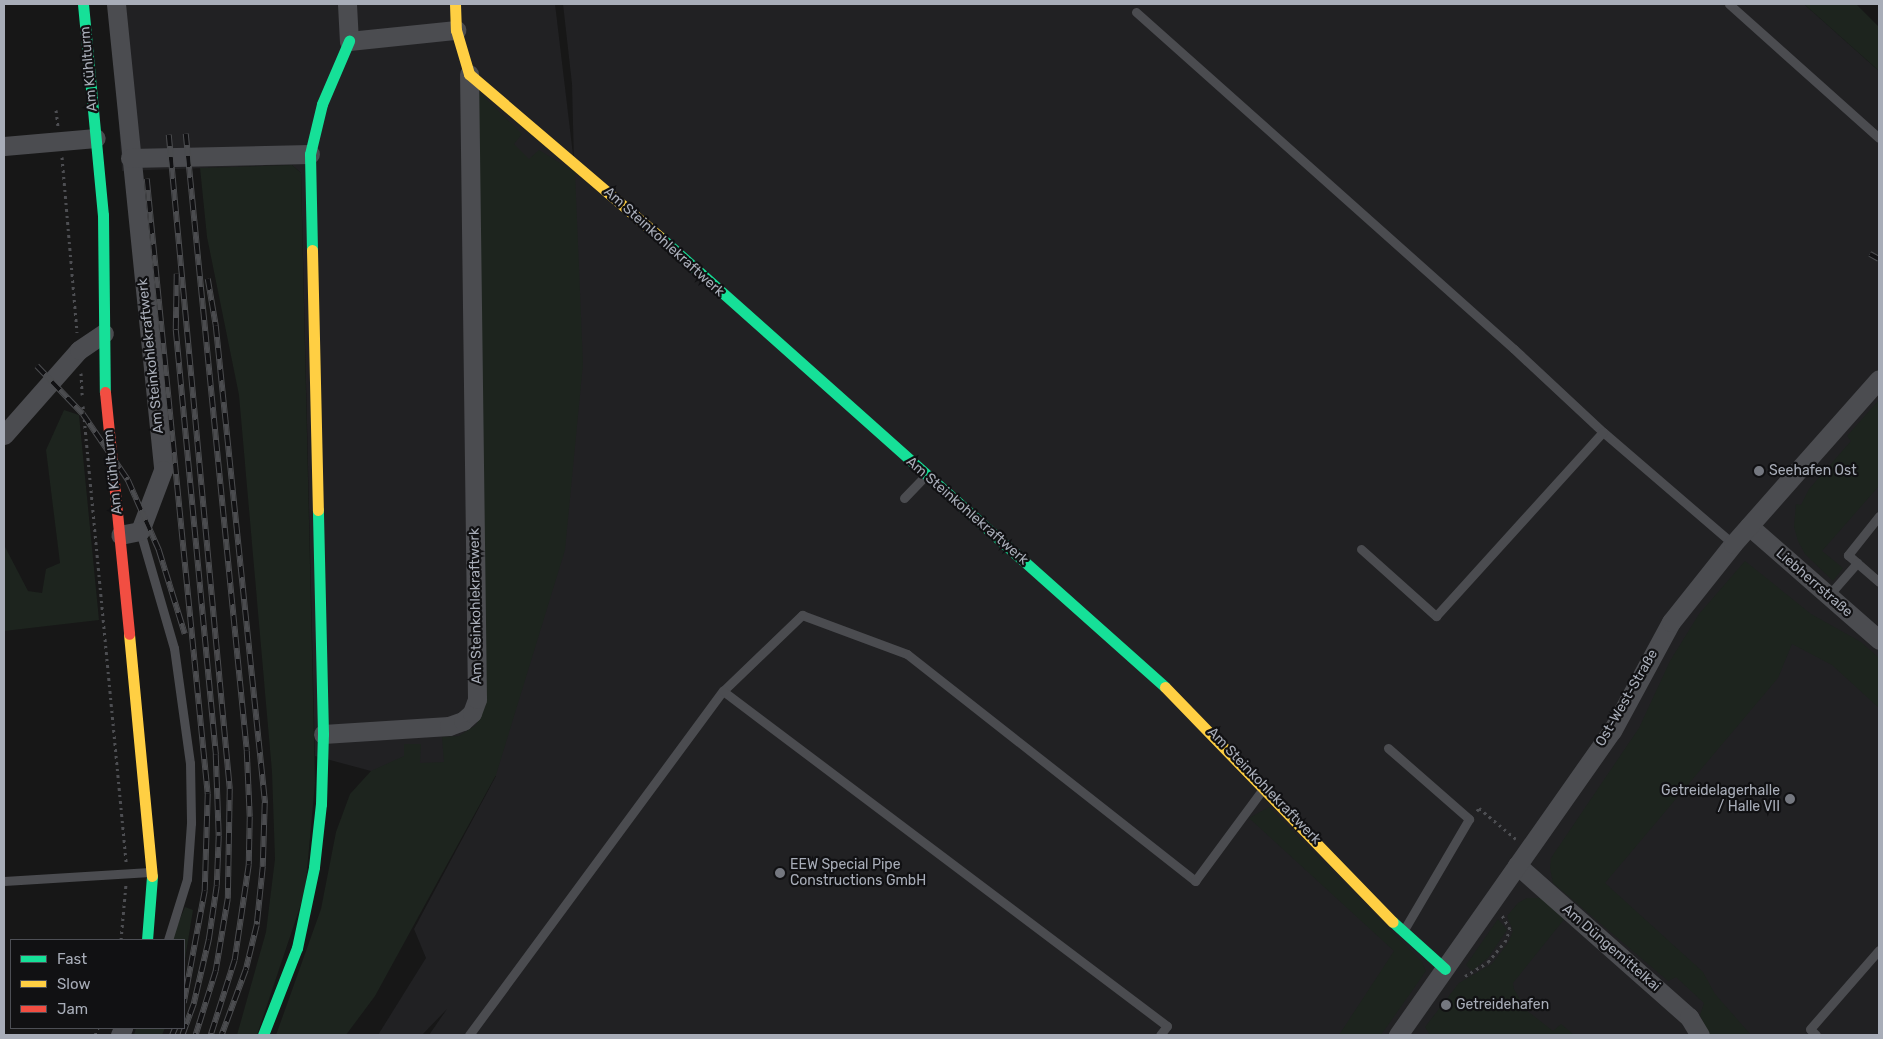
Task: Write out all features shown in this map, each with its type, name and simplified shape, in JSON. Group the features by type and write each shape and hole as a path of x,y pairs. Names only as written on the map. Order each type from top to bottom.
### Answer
{"street":[{"name":"Am Kühlturm","path":"83,4 103,216 104,334 110,450 120,535 152,872 147,939"},
{"name":"Am Steinkohlekraftwerk","path":"116,4 130,158 163,470 140,530"},
{"path":"264,1035 297,948 314,867 321,804 323,734 310,154 322,104 349,41 347,4"},
{"name":"Am Steinkohlekraftwerk","path":"323,734 449,726 463,721 472,712 477,699 469,74 456,30 455,4"},
{"path":"349,41 456,30"},
{"name":"Am Steinkohlekraftwerk","path":"469,74 611,194 1141,664 1265,787 1403,933 1445,969"},
{"path":"4,146 96,138"},
{"path":"130,158 310,154"},
{"path":"4,434 79,350 104,334"},
{"name":"Ost-West-Straße","path":"1408,1032 1445,969 1516,865 1612,731 1671,622 1733,544 1879,379"},
{"name":"Liebherrstraße","path":"1750,526 1879,640"},
{"path":"120,535 140,530"},
{"name":"Am Düngemittelkai","path":"1516,865 1689,1017 1700,1035"}],"lane":[{"path":"1729,4 1879,138"},
{"path":"1136,12 1514,349 1603,432 1733,544"},
{"path":"1361,549 1436,616 1603,432"},
{"path":"904,498 926,475"},
{"path":"1879,516 1848,555 1879,582"},
{"path":"140,530 174,648 190,763 191,823 187,878 168,939"},
{"path":"1829,595 1857,563"},
{"path":"469,1035 724,692 802,615 906,654 1194,881 1265,787"},
{"path":"724,692 1166,1026 1160,1035"},
{"path":"1388,748 1469,819 1403,933"},
{"path":"4,881 152,872"},
{"path":"1816,1035 1810,1029 1879,950"}],"path":[{"path":"60,140 127,873 121,939"},
{"path":"1469,819 1479,808 1528,848"},
{"path":"1445,969 1458,978 1472,974 1488,962 1505,942 1510,929 1503,916 1489,906"}],"shaded area":[{"path":"111,4 555,4 574,163 572,84 563,4 1804,4 1879,71 1879,1035 429,1035 447,1009 422,1035 378,1035 426,958 414,929 496,776 371,771 315,756 301,173 292,165 122,171"},
{"path":"1804,4 1856,4 1879,27 1879,71"},
{"path":"480,93 522,134 514,144 529,159 539,150 575,172 583,364 565,550 496,775 375,996 346,1035 276,1035 321,909 336,832 350,794 371,771 404,756 404,744 421,744 420,763 444,762 442,737 459,736 476,725 485,705 473,98"},
{"path":"292,165 301,173 315,783 305,892 257,1035 237,1035 266,932 275,859 272,772 239,395 207,237 200,168"},
{"path":"1879,400 1879,486 1822,551 1843,568 1833,581 1805,554 1798,541 1794,527 1796,504 1801,505 1809,489 1851,441 1847,436"},
{"path":"64,410 79,415 99,620 4,631 4,545 28,591 42,593 46,569 60,563 46,450"},
{"path":"1745,561 1811,614 1861,642 1879,658 1879,708 1832,665 1792,644 1778,678 1605,883 1703,972 1715,994 1751,1035 1710,1035 1700,1015 1704,1003 1676,977 1668,981 1553,883 1550,868 1551,858 1639,728 1670,661 1699,614"},
{"path":"1269,807 1422,962 1426,971 1381,1035 1339,1035 1394,951 1249,818"},
{"path":"1527,898 1542,898 1566,917 1513,983 1514,989 1526,1010 1553,1031 1561,1024 1574,1035 1430,1035 1425,1027 1459,983 1492,964 1508,943 1513,931 1507,916 1518,903"},
{"path":"185,907 193,910 185,959 185,939 171,939"},
{"path":"1498,919 1507,930 1488,958 1472,971 1466,965"},
{"path":"136,1029 165,1029 162,1035 134,1035"}],"railway":[{"path":"186,134 247,751 250,817 249,865 235,960 211,1035"},
{"path":"169,135 230,789 228,899 216,971 196,1035"},
{"path":"147,179 208,794 205,891 185,998"},
{"path":"1870,254 1879,259"},
{"path":"177,274 176,330 216,755 219,836 217,886 209,940 194,1004 183,1035"},
{"path":"208,279 216,326 265,803 263,867 257,925 246,970 222,1035"},
{"path":"37,366 83,414 128,480 159,550 185,634"},
{"path":"172,1035 175,1029"}],"traffic: fast":[{"path":"83,4 103,215 105,392"},
{"path":"312,250 310,154 322,104 349,41"},
{"path":"660,237 1165,687"},
{"path":"263,1035 297,948 314,867 321,804 323,734 318,510"},
{"path":"147,939 152,876"},
{"path":"1393,922 1445,969"}],"traffic: slow":[{"path":"455,4 456,30 469,74 660,237"},
{"path":"312,250 318,510"},
{"path":"129,634 152,876"},
{"path":"1165,687 1393,922"}],"traffic: jam":[{"path":"105,392 129,634"}],"place":[{"name":"Seehafen Ost","path":"1759,471"},
{"name":"Getreidelagerhalle / Halle VII","path":"1790,799"},
{"name":"EEW Special Pipe Constructions GmbH","path":"780,873"},
{"name":"Getreidehafen","path":"1446,1005"}]}
